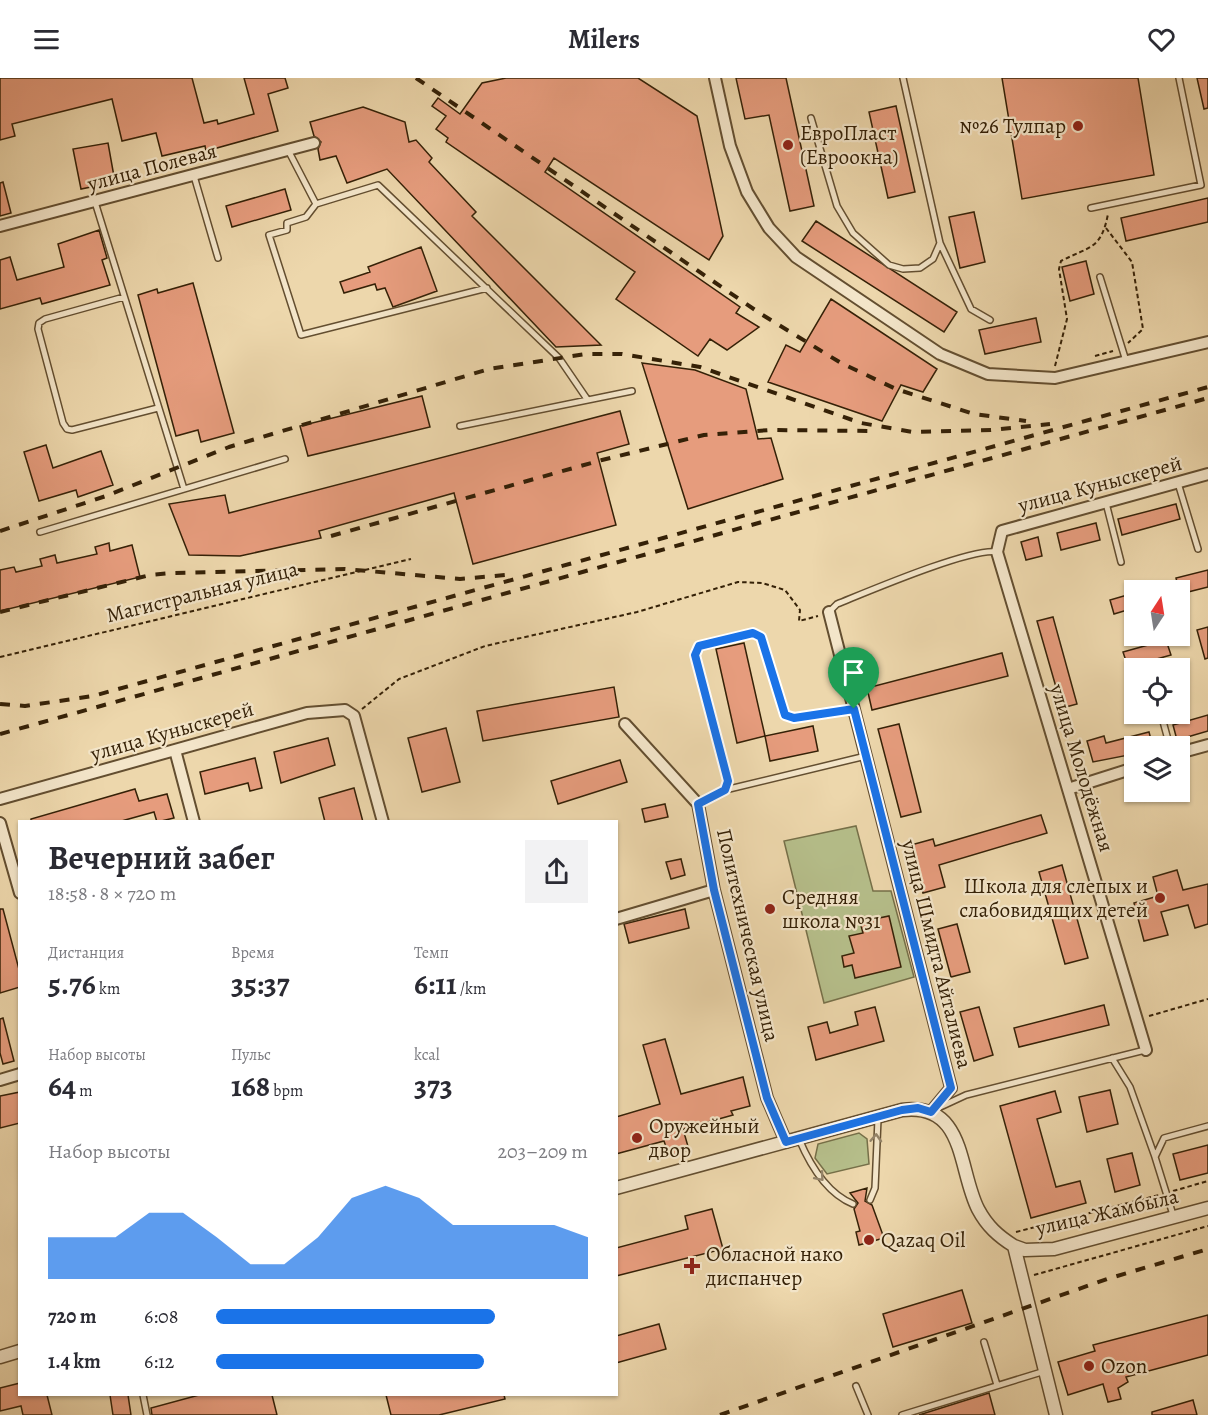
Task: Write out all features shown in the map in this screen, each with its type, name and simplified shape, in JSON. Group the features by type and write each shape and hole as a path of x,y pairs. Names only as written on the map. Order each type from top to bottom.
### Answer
{"street":[{"path":"715,78 733,155 747,192 769,228 796,257 940,354 988,374 1055,378 1208,342"},
{"name":"улица Полевая","path":"0,226 314,143"},
{"name":"улица Куныскерей","path":"997,552 1002,531 1208,474"},
{"name":"улица Молодёжная","path":"997,552 1146,1050"},
{"name":"улица Шмидта Айталиева","path":"829,612 951,1088 931,1112"},
{"name":"улица Куныскерей","path":"0,799 307,713 345,710 354,716"},
{"path":"354,716 382,820"},
{"name":"Политехническая улица","path":"625,724 698,804 714,890 767,1098 792,1140"},
{"path":"1190,750 1208,745"},
{"path":"175,750 193,820"},
{"path":"1068,789 1124,771"},
{"path":"0,823 18,886"},
{"path":"618,918 714,890"},
{"path":"0,1080 18,1075"},
{"path":"618,1187 878,1117 918,1108 931,1112 942,1119 955,1135 977,1207 987,1224 999,1237 1014,1246 1056,1415"},
{"name":"улица Жамбыла","path":"1014,1246 1032,1250 1054,1249 1208,1208"},
{"path":"0,1357 18,1352"}],"lane":[{"path":"903,78 940,243 971,309 990,320"},
{"path":"1090,208 1201,186 1179,78"},
{"path":"811,118 837,206 853,233 889,265 903,269 920,268 933,259 940,243"},
{"path":"288,150 316,204"},
{"path":"194,176 218,258"},
{"path":"487,288 301,335 269,235 287,230 287,223 306,217 316,204 378,185 487,288 559,358 587,399"},
{"path":"95,202 184,489"},
{"path":"1100,277 1127,362"},
{"path":"124,297 45,318 39,323 38,329 63,423 67,429 72,430 158,408"},
{"path":"460,426 632,391"},
{"path":"40,531 285,459"},
{"path":"1178,483 1198,549"},
{"path":"1106,503 1121,562"},
{"path":"829,612 837,604 965,556 988,550 997,552"},
{"path":"725,790 728,781 695,655 699,646 753,633 758,634 785,715 794,718 854,709"},
{"path":"698,804 725,790 866,756"},
{"path":"931,1112 966,1095 1146,1050"},
{"path":"1112,1058 1130,1087 1174,1218"},
{"path":"870,1200 875,1188 878,1117"},
{"path":"1155,1157 1164,1138 1208,1126"},
{"path":"792,1140 839,1198 853,1204"},
{"path":"984,1342 997,1385"},
{"path":"902,1415 1045,1371"},
{"path":"856,1386 868,1415"},
{"path":"143,1396 147,1415"}],"path":[{"path":"1055,378 1055,367 1067,319 1059,268 1061,261 1096,246 1106,228 1110,204"},
{"name":"Магистральная улица","path":"0,657 411,559"},
{"path":"354,716 399,679 485,646 637,612 738,582 762,583 785,590 800,610 799,621 829,612"},
{"path":"1137,1019 1208,999"},
{"path":"999,1237 1208,1181"},
{"path":"1023,1278 1208,1226"}],"green space":[{"path":"856,826 873,891 891,891 914,977 824,1003 784,841"},
{"path":"859,1133 867,1139 869,1164 827,1174 815,1158 818,1144"}],"building":[{"path":"0,78 192,78 204,123 217,120 218,124 254,114 244,78 285,78 288,88 268,94 278,131 206,151 205,146 162,156 156,133 122,141 112,99 12,124 15,136 0,140"},
{"path":"506,78 638,78 697,116 723,236 709,260 554,158 545,172 740,307 736,313 759,327 727,350 710,339 698,356 616,299 635,272 446,142 448,138 436,129 446,116 432,106 438,98 460,114 482,83"},
{"name":"ЕвроПласт (Евроокна)","path":"736,78 786,78 814,206 790,211 769,115 745,119"},
{"name":"№26 Тулпар","path":"1002,78 1138,78 1154,175 1022,199"},
{"path":"1197,78 1208,78 1208,108 1204,109"},
{"path":"896,106 915,192 888,198 869,112"},
{"path":"363,107 405,122 409,142 416,140 432,158 429,162 476,212 472,216 601,345 556,347 387,169 347,183 336,156 320,160 318,149 321,142 314,136 310,122"},
{"path":"108,143 115,182 81,189 73,149"},
{"path":"3,182 11,213 0,216 0,183"},
{"path":"285,189 291,210 232,227 226,206"},
{"path":"1208,198 1208,222 1126,241 1121,218"},
{"path":"974,212 985,262 960,268 949,217"},
{"path":"816,221 957,312 944,332 802,241"},
{"path":"99,230 107,258 102,260 110,285 42,304 40,298 0,309 0,260 10,257 17,280 64,267 58,244"},
{"path":"421,247 437,291 393,307 385,288 377,290 375,284 344,293 340,282 370,272 368,267"},
{"path":"1086,261 1094,294 1070,301 1062,267"},
{"path":"193,283 234,433 201,442 198,430 176,436 138,295 157,289 158,293"},
{"path":"831,299 937,369 923,392 901,385 882,421 768,382 786,345 800,352"},
{"path":"1036,318 1041,342 985,354 979,330"},
{"path":"642,363 695,370 746,389 758,439 771,438 783,479 688,509"},
{"path":"422,396 430,427 308,456 300,426"},
{"path":"620,411 629,444 597,453 616,525 473,564 454,493 319,531 321,538 240,556 189,555 169,504 225,495 229,513"},
{"path":"46,445 53,468 101,451 113,485 78,497 76,490 39,501 24,452"},
{"path":"1176,504 1180,519 1122,535 1118,519"},
{"path":"1096,523 1100,540 1061,550 1057,533"},
{"path":"1038,537 1042,556 1026,560 1021,542"},
{"path":"109,543 110,551 132,545 140,577 0,611 0,570 14,567 16,572 42,566 40,559 55,555 57,563 97,554 95,547"},
{"path":"1208,570 1208,587 1190,592 1190,580 1176,580 1176,578"},
{"path":"1124,596 1124,611 1114,614 1110,600"},
{"path":"1053,617 1077,704 1062,708 1037,621"},
{"path":"1208,627 1208,658 1205,659 1197,630"},
{"path":"744,643 765,736 737,743 716,649"},
{"path":"1144,646 1168,646 1171,655 1160,658 1125,658 1123,652"},
{"path":"1002,653 1008,676 872,710 867,688"},
{"path":"614,687 619,717 483,741 477,711"},
{"path":"1208,715 1208,731 1190,736 1176,736 1173,725 1190,724 1190,720"},
{"path":"899,724 921,812 901,817 878,729"},
{"path":"813,726 818,751 770,761 765,736"},
{"path":"446,728 460,782 422,792 408,738"},
{"path":"1149,732 1150,736 1133,736"},
{"path":"1104,736 1106,743 1124,738 1124,756 1093,762 1087,741"},
{"path":"328,738 335,765 281,783 274,752"},
{"path":"255,758 262,788 250,791 248,783 205,794 200,772"},
{"path":"620,760 627,782 558,804 551,781"},
{"path":"354,788 362,820 324,820 319,798"},
{"path":"135,789 139,801 167,794 174,818 156,820 154,812 125,820 31,819"},
{"path":"665,804 668,817 645,822 642,809"},
{"path":"1041,815 1047,833 939,865 945,887 923,893 911,845 933,839 935,846"},
{"path":"681,859 685,875 671,879 666,862"},
{"path":"1062,865 1088,958 1065,964 1039,872"},
{"path":"1177,870 1183,890 1208,884 1208,924 1195,928 1188,905 1161,912 1168,935 1144,941 1134,903 1158,896 1153,877"},
{"path":"0,909 3,909 18,965 18,988 0,993"},
{"path":"685,909 689,928 629,943 624,924"},
{"path":"889,916 901,967 855,978 852,965 844,967 842,956 854,953 849,936 863,933 860,922"},
{"path":"957,924 970,972 951,977 938,929"},
{"path":"1104,1005 1109,1025 1019,1047 1014,1028"},
{"path":"875,1007 884,1041 816,1060 808,1027 827,1022 830,1033 858,1025 855,1012"},
{"path":"979,1007 993,1055 974,1061 960,1012"},
{"path":"3,1018 14,1061 3,1064 0,1053 0,1019"},
{"path":"665,1039 681,1094 743,1077 750,1106 731,1111 733,1115 683,1129 689,1150 669,1156 664,1141 618,1153 618,1116 660,1104 643,1045"},
{"path":"1110,1090 1118,1124 1087,1132 1079,1097"},
{"path":"1055,1091 1061,1112 1037,1119 1056,1187 1080,1181 1086,1203 1031,1218 1000,1106"},
{"path":"18,1092 18,1124 0,1128 0,1096"},
{"path":"1208,1145 1208,1173 1180,1180 1173,1154"},
{"path":"1132,1153 1140,1185 1115,1192 1107,1159"},
{"path":"867,1188 865,1201 872,1205 884,1238 859,1245 856,1232 860,1231 854,1209 858,1203 850,1193"},
{"path":"712,1209 723,1249 618,1275 618,1247 688,1229 685,1216"},
{"path":"962,1290 972,1323 893,1347 883,1314"},
{"path":"1208,1315 1208,1355 1126,1377 1128,1382 1118,1388 1121,1399 1108,1402 1103,1384 1068,1395 1058,1362 1095,1351 1093,1345"},
{"path":"659,1324 666,1349 618,1362 618,1335"},
{"path":"18,1384 18,1396 47,1396 52,1415 23,1415 21,1406 0,1411 0,1388"},
{"path":"989,1393 995,1415 919,1415"},
{"path":"110,1396 128,1396 131,1415 113,1415"},
{"path":"195,1396 272,1396 277,1415 152,1415 151,1408"},
{"path":"386,1396 504,1396 505,1399 439,1415 391,1415"},
{"path":"1193,1400 1197,1415 1152,1415 1152,1412"}],"railway":[{"path":"416,78 761,314 841,363 896,389 974,414 1026,421"},
{"path":"0,531 106,496 229,447 489,369 586,354 622,354 700,367 861,423 913,432 991,430 1050,424"},
{"path":"0,704 25,706 93,696 1208,387"},
{"path":"0,734 1208,398"},
{"path":"331,536 602,460 704,435 770,430 872,431"},
{"path":"0,612 150,575 172,573 345,569 460,579 505,575"},
{"path":"720,1415 1107,1279 1208,1249"}],"place":[{"name":"№26 Тулпар","path":"1078,126"},
{"name":"ЕвроПласт (Евроокна)","path":"788,145"},
{"name":"Школа для слепых и слабовидящих детей","path":"1160,898"},
{"name":"Средняя школа №31","path":"770,909"},
{"name":"Оружейный двор","path":"637,1138"},
{"name":"Qazaq Oil","path":"869,1240"},
{"name":"Обласной нако диспанчер","path":"692,1266"},
{"name":"Ozon","path":"1089,1366"}],"route":[{"path":"753,633 758,634 761,637 785,715 794,718 854,709 951,1088 931,1112 918,1108 902,1110 786,1142 767,1098 714,890 698,804 725,790 728,781 695,655 699,646 753,633"}]}
